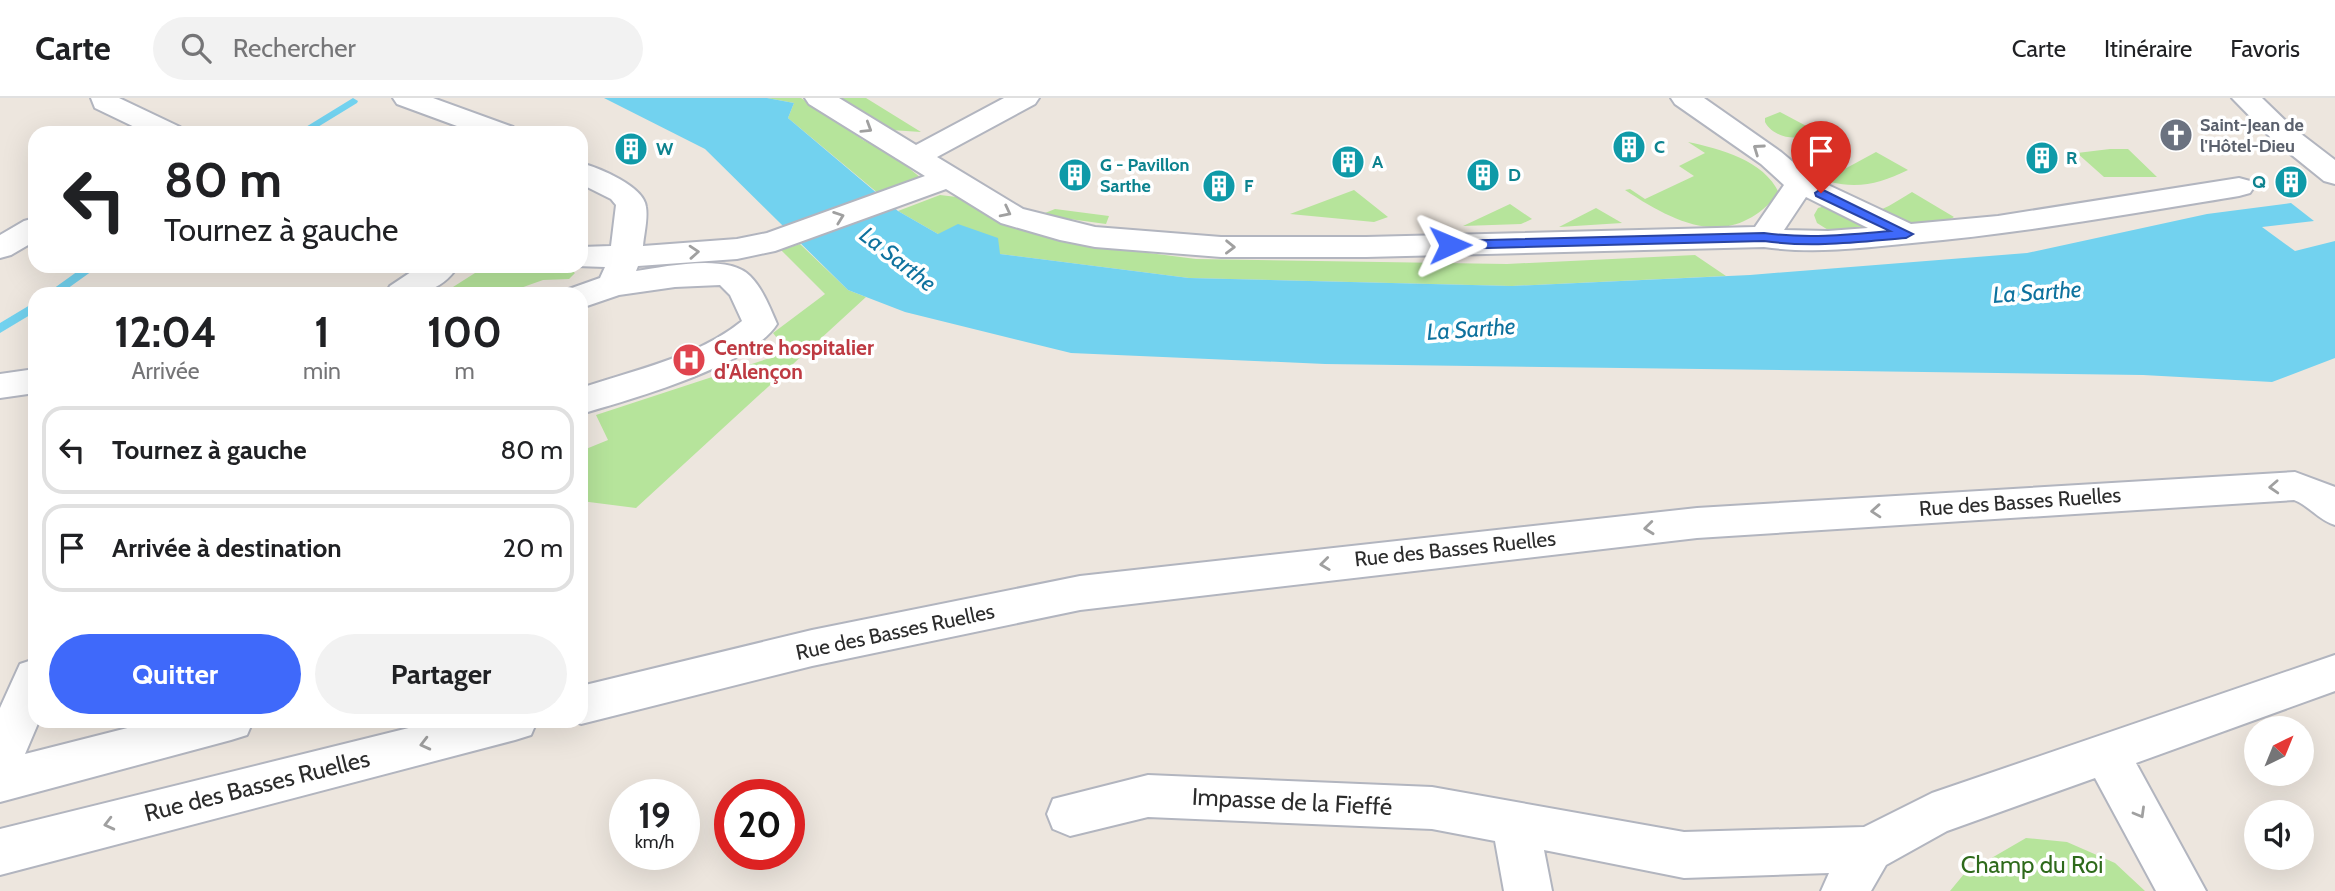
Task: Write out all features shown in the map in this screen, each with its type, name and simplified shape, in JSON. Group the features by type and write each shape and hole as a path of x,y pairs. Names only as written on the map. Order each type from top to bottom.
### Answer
{"street":[{"path":"105,98 105,102 155,126"},
{"path":"407,98 484,126"},
{"path":"820,98 1012,216 1060,230 1095,236 1222,247 1380,247 1764,237 1793,241 1828,241 1998,226 2092,208 2239,187"},
{"path":"915,158 1025,98"},
{"path":"1685,98 1771,158 1800,183 1906,234"},
{"path":"2246,98 2283,133 2335,175"},
{"path":"588,176 622,193 631,205 620,270"},
{"path":"588,292 620,270 775,241 947,178"},
{"path":"1764,237 1800,183"},
{"path":"0,248 28,232"},
{"path":"588,259 620,270 713,273 730,277 741,286 760,324 750,335 698,360 588,399"},
{"path":"412,287 432,273"},
{"path":"0,386 28,383"},
{"name":"Rue des Basses Ruelles","path":"588,703 812,648 1080,593 1409,554 1697,523 2295,486 2318,494 2335,510"},
{"path":"1845,891 1869,849 1932,815 2335,673"},
{"path":"0,760 28,694"},
{"path":"0,781 204,728"},
{"name":"Rue des Basses Ruelles","path":"0,852 487,728"},
{"path":"2106,754 2182,891"},
{"name":"Impasse de la Fieffé","path":"1070,814 1148,796 1432,808 1684,855 1869,849"},
{"path":"1515,823 1528,891"}],"green space":[{"path":"767,98 801,98 863,140 894,156 921,178 879,194 788,118 794,103"},
{"path":"841,98 866,98 921,132 891,130"},
{"path":"1780,112 1812,129 1811,133 1792,137 1773,131 1765,118"},
{"path":"1688,142 1714,148 1752,164 1763,172 1779,193 1761,211 1742,222 1723,227 1684,222 1625,190 1630,189 1645,199 1694,176 1679,166 1705,153"},
{"path":"2128,149 2157,177 2104,177 2077,153"},
{"path":"1876,152 1908,170 1870,184 1830,182 1828,178"},
{"path":"1354,190 1388,217 1374,222 1290,214"},
{"path":"1912,192 1954,217 1923,235 1833,233 1817,223 1814,215 1818,208 1824,207 1858,213 1877,211"},
{"path":"940,195 965,198 1014,228 1086,245 1196,259 1507,264 1695,255 1726,276 1512,286 1189,278 1000,254 938,234 898,211"},
{"path":"1510,204 1532,219 1521,224 1463,226"},
{"path":"1596,208 1622,223 1559,227"},
{"path":"1055,209 1109,216 1106,224 1040,215"},
{"path":"800,244 848,290 866,297 636,508 588,502 588,448 608,440 596,415 788,352 773,333 825,294 781,250"},
{"path":"475,273 575,273 569,279 543,280 524,287 453,287"},
{"name":"Champ du Roi","path":"2026,838 2067,842 2115,863 2145,891 1950,891 1964,874"}],"water":[{"name":"La Sarthe","path":"604,98 767,98 794,103 788,118 898,211 938,234 958,224 998,238 1000,254 1189,278 1512,286 1750,275 2027,253 2207,214 2291,203 2314,221 2262,227 2295,251 2335,241 2335,358 2272,382 2143,375 1325,364 1071,353 905,312 848,290 705,149"}],"waterway":[{"path":"312,126 353,101"},
{"path":"62,287 83,273"},
{"path":"0,329 28,311"}],"place":[{"name":"Saint-Jean de l'Hôtel-Dieu","path":"2176,135"},
{"name":"C","path":"1629,147"},
{"name":"W","path":"631,149"},
{"name":"R","path":"2042,158"},
{"name":"A","path":"1348,162"},
{"name":"G - Pavillon Sarthe","path":"1075,175"},
{"name":"D","path":"1483,175"},
{"name":"Q","path":"2291,182"},
{"name":"F","path":"1219,186"},
{"name":"Centre hospitalier d'Alençon","path":"689,360"}],"route":[{"path":"1450,245 1764,237 1793,241 1828,241 1906,234 1821,193"}]}
